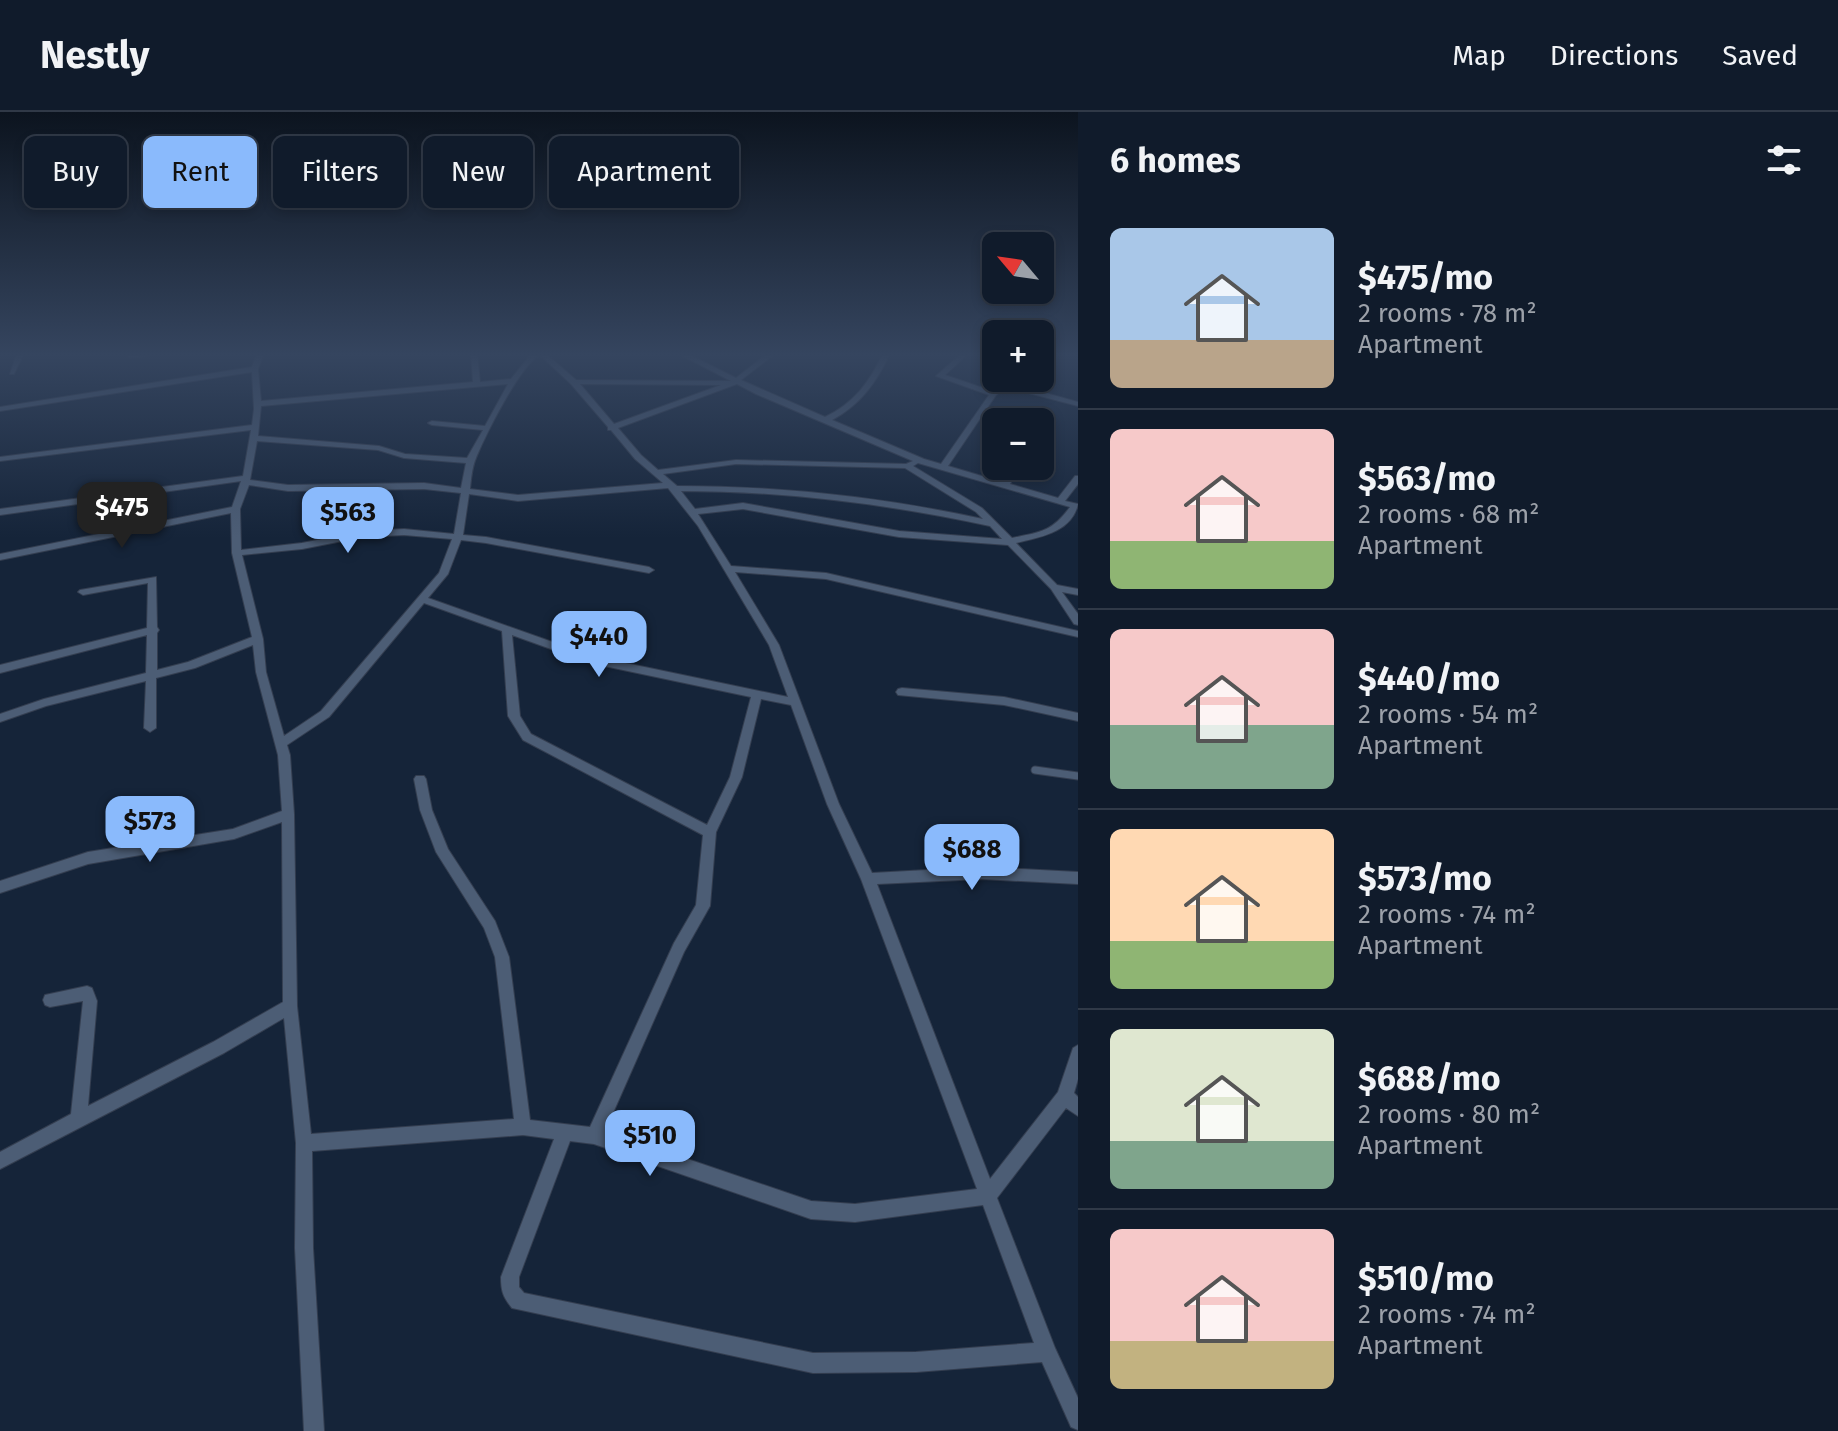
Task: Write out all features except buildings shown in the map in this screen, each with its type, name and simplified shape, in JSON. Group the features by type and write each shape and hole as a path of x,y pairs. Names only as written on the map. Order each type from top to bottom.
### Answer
{"street":[{"path":"256,415 246,480 236,509 237,553 258,639 261,672 282,743 288,814 290,1006 304,1143 304,1248 314,1431"},
{"path":"282,743 325,714 443,574 458,536 470,461 493,415"},
{"path":"600,415 694,512 774,645 833,804 868,879 1047,1352 1078,1420"},
{"path":"611,428 651,415"},
{"path":"694,512 743,506 899,534 1008,542 1032,538 1055,529 1076,506 921,461 813,415"},
{"path":"826,420 838,415"},
{"path":"944,466 979,415"},
{"path":"432,423 485,428"},
{"path":"0,459 253,432 379,448 404,456 470,461"},
{"path":"658,472 749,462 907,466 921,461"},
{"path":"907,466 958,495 992,524 1054,587 1078,622"},
{"path":"1060,502 1078,478"},
{"path":"0,512 246,480 288,488 399,485 518,498 673,487 751,489 847,498 992,524"},
{"path":"1005,485 1008,480"},
{"path":"0,557 236,509"},
{"path":"237,553 379,533 458,536 649,570"},
{"path":"729,569 826,576 1078,634"},
{"path":"83,592 153,579 150,728"},
{"path":"1054,587 1078,592"},
{"path":"422,599 507,632 590,659 794,702"},
{"path":"0,669 154,630"},
{"path":"507,632 514,716 527,737 710,832"},
{"path":"0,718 44,703 150,677 258,639"},
{"path":"902,692 1004,701 1078,717"},
{"path":"594,1136 664,980 703,906 710,832 736,777 757,694"},
{"path":"420,779 426,810 443,852 490,925 502,957 523,1127"},
{"path":"0,887 88,858 234,834 288,814"},
{"path":"868,879 982,873 1078,878"},
{"path":"50,1000 87,993 90,1001 79,1116"},
{"path":"0,1161 79,1116 215,1053 290,1006"},
{"path":"304,1143 523,1127 565,1132 594,1136 811,1210 855,1213 988,1196 1072,1102 1078,1053"},
{"path":"565,1132 510,1277 510,1291 519,1301 813,1363 916,1362 1047,1352"}],"lane":[{"path":"1035,770 1078,776"}]}
